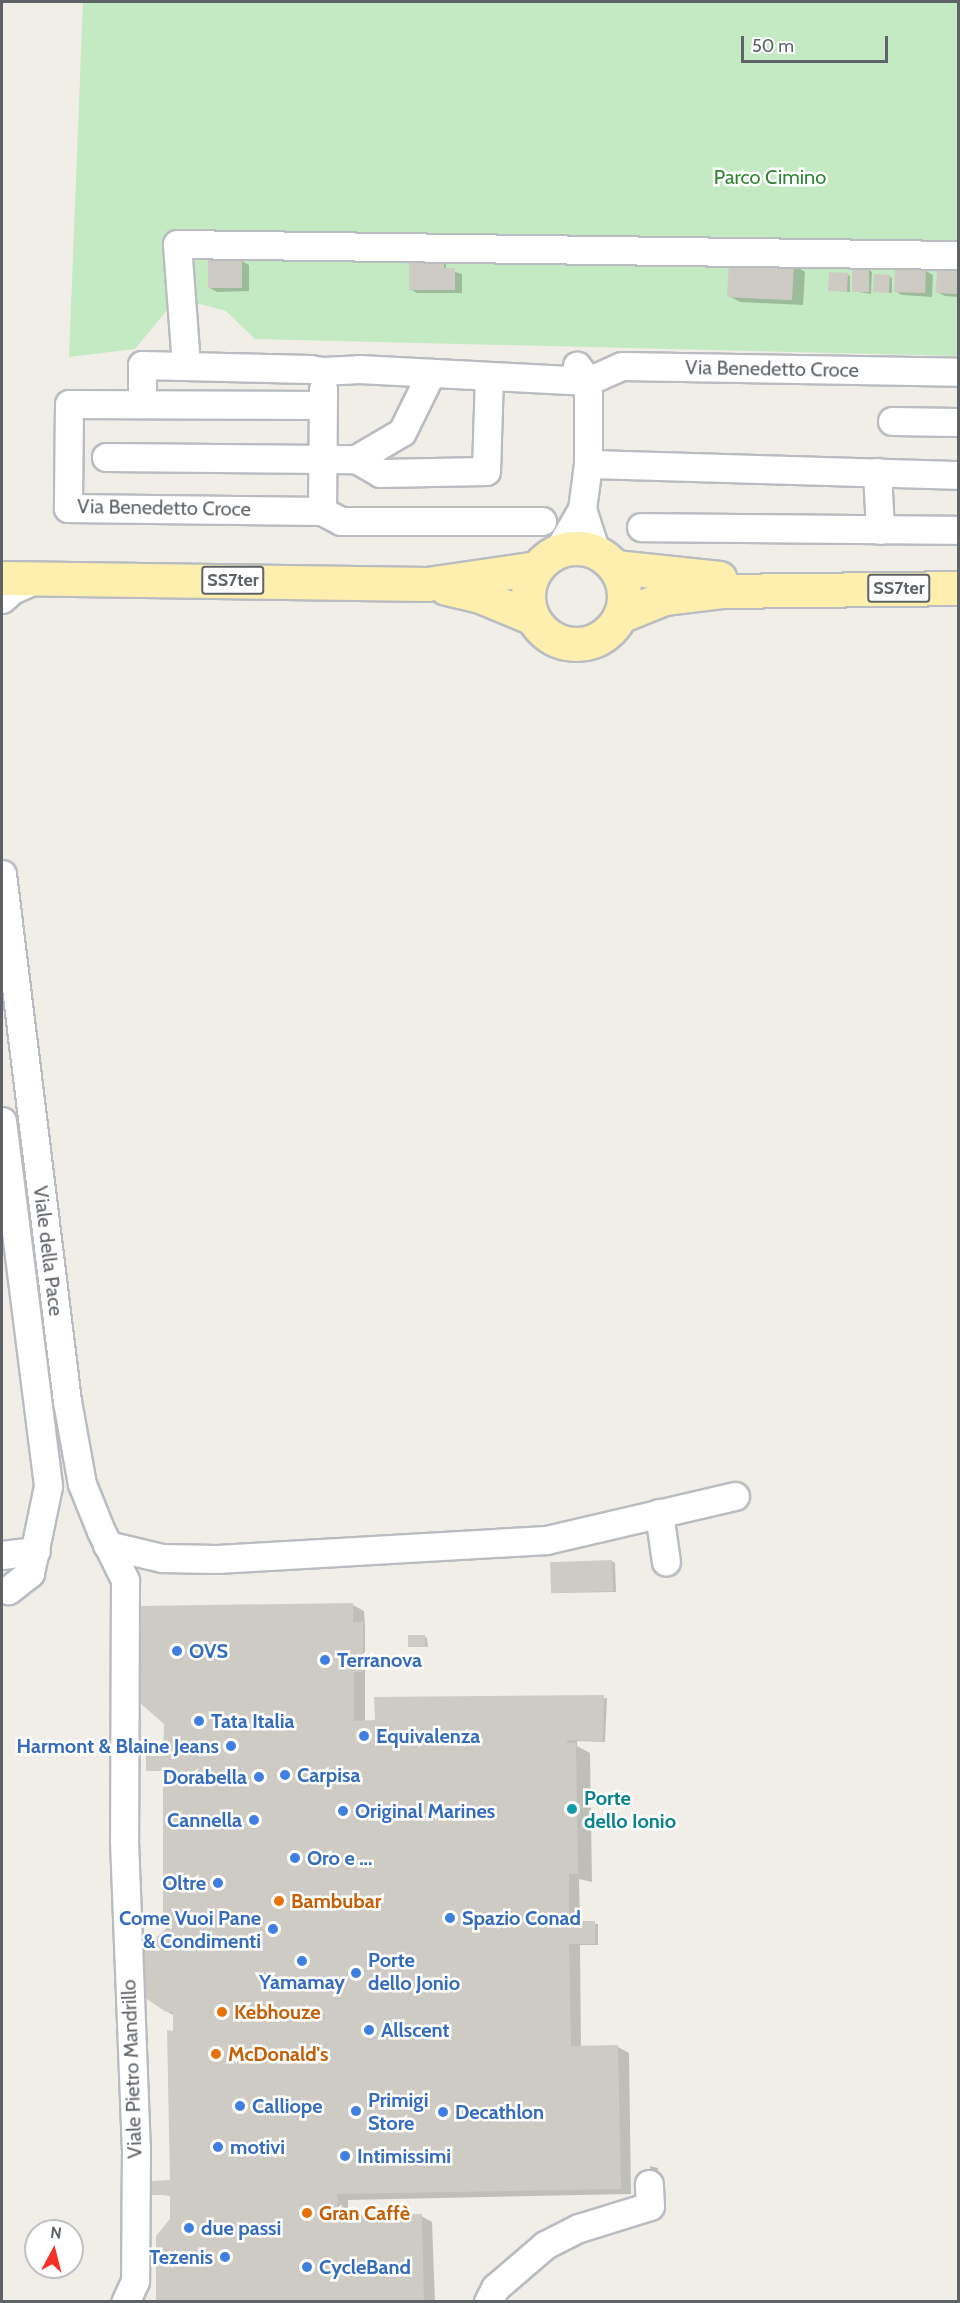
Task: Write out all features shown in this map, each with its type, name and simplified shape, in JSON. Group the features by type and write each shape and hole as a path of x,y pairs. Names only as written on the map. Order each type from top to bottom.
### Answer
{"main road":[{"path":"427,584 547,560 583,548 605,560 840,588"},
{"path":"547,560 528,592 533,618 542,630 555,639 577,644 600,638 612,629 620,616 624,591 605,560"},
{"name":"SS7ter","path":"2,578 427,584"},
{"path":"427,584 480,596 533,618"},
{"path":"620,616 664,598 722,591 840,588"},
{"name":"SS7ter","path":"840,588 958,588"}],"street":[{"path":"185,351 177,244 958,255"},
{"path":"141,404 143,351 335,352 573,361 588,381 588,464 582,509 547,560"},
{"path":"142,365 323,371 359,369 588,381"},
{"name":"Via Benedetto Croce","path":"588,381 622,366 958,372"},
{"path":"322,511 323,371"},
{"path":"356,459 402,432 431,373"},
{"path":"106,457 356,459 380,473 486,471 489,376"},
{"name":"Via Benedetto Croce","path":"322,405 69,404 68,508 322,511 341,521 542,521"},
{"path":"892,422 958,422"},
{"path":"588,464 958,475"},
{"path":"877,472 880,530"},
{"path":"582,509 605,560"},
{"path":"641,526 958,530"},
{"path":"2,599 12,590 39,578"},
{"name":"Viale della Pace","path":"2,874 67,1401 82,1484 107,1545 125,1580 125,1618"},
{"name":"Viale della Pace","path":"2,1120 48,1486 30,1572 8,1590"},
{"path":"107,1545 162,1558 217,1559 546,1540 735,1496"},
{"path":"659,1513 666,1562"},
{"path":"2,1555 36,1551"},
{"name":"Viale Pietro Mandrillo","path":"125,1618 124,1840 136,2148 135,2281 125,2301"},
{"path":"488,2301 495,2288 545,2245 579,2228 650,2206 649,2184"}],"green space":[{"name":"Parco Cimino","path":"83,2 958,2 958,356 255,339 226,311 177,298 135,349 69,357"}],"building":[{"path":"444,249 444,268 455,268 455,290 409,290 409,260"},
{"path":"208,260 242,260 242,288 208,288"},
{"path":"729,261 794,264 792,300 727,297"},
{"path":"852,268 869,268 869,292 852,292"},
{"path":"895,268 926,269 925,293 894,292"},
{"path":"937,269 958,270 957,294 936,293"},
{"path":"829,272 848,273 847,292 828,291"},
{"path":"874,274 890,275 889,293 873,292"},
{"path":"612,1560 613,1591 551,1593 550,1562"},
{"name":"Porte dello Jonio","path":"353,1603 353,1622 363,1622 363,1672 354,1672 354,1721 375,1720 374,1697 604,1695 603,1741 567,1740 567,1743 576,1743 578,1874 569,1874 569,1921 595,1921 595,1944 569,1944 571,2046 618,2045 621,2189 337,2194 338,2216 422,2214 424,2302 156,2302 156,2236 170,2219 170,2195 152,2195 152,2181 170,2180 167,2030 173,2031 173,2012 166,2012 144,1997 142,1950 167,1928 172,1929 172,1915 163,1915 163,1771 146,1771 146,1756 163,1756 164,1724 140,1703 139,1606"},
{"path":"408,1635 425,1635 425,1647 408,1647"}],"place":[{"name":"OVS","path":"177,1651"},
{"name":"Terranova","path":"325,1660"},
{"name":"Tata Italia","path":"199,1721"},
{"name":"Equivalenza","path":"364,1736"},
{"name":"Harmont & Blaine Jeans","path":"231,1746"},
{"name":"Carpisa","path":"285,1775"},
{"name":"Dorabella","path":"259,1777"},
{"name":"Porte dello Ionio","path":"572,1809"},
{"name":"Original Marines","path":"343,1811"},
{"name":"Cannella","path":"254,1820"},
{"name":"Oro e ...","path":"295,1858"},
{"name":"Oltre","path":"218,1883"},
{"name":"Bambubar","path":"279,1901"},
{"name":"Spazio Conad","path":"450,1918"},
{"name":"Come Vuoi Pane & Condimenti","path":"273,1929"},
{"name":"Yamamay","path":"302,1961"},
{"name":"Porte dello Jonio","path":"356,1973"},
{"name":"Kebhouze","path":"222,2012"},
{"name":"Allscent","path":"369,2030"},
{"name":"McDonald's","path":"216,2054"},
{"name":"Calliope","path":"240,2106"},
{"name":"Primigi Store","path":"356,2111"},
{"name":"Decathlon","path":"443,2112"},
{"name":"motivi","path":"218,2147"},
{"name":"Intimissimi","path":"345,2156"},
{"name":"Gran Caffè","path":"307,2213"},
{"name":"due passi","path":"189,2228"},
{"name":"Tezenis","path":"225,2257"},
{"name":"CycleBand","path":"307,2267"}]}
